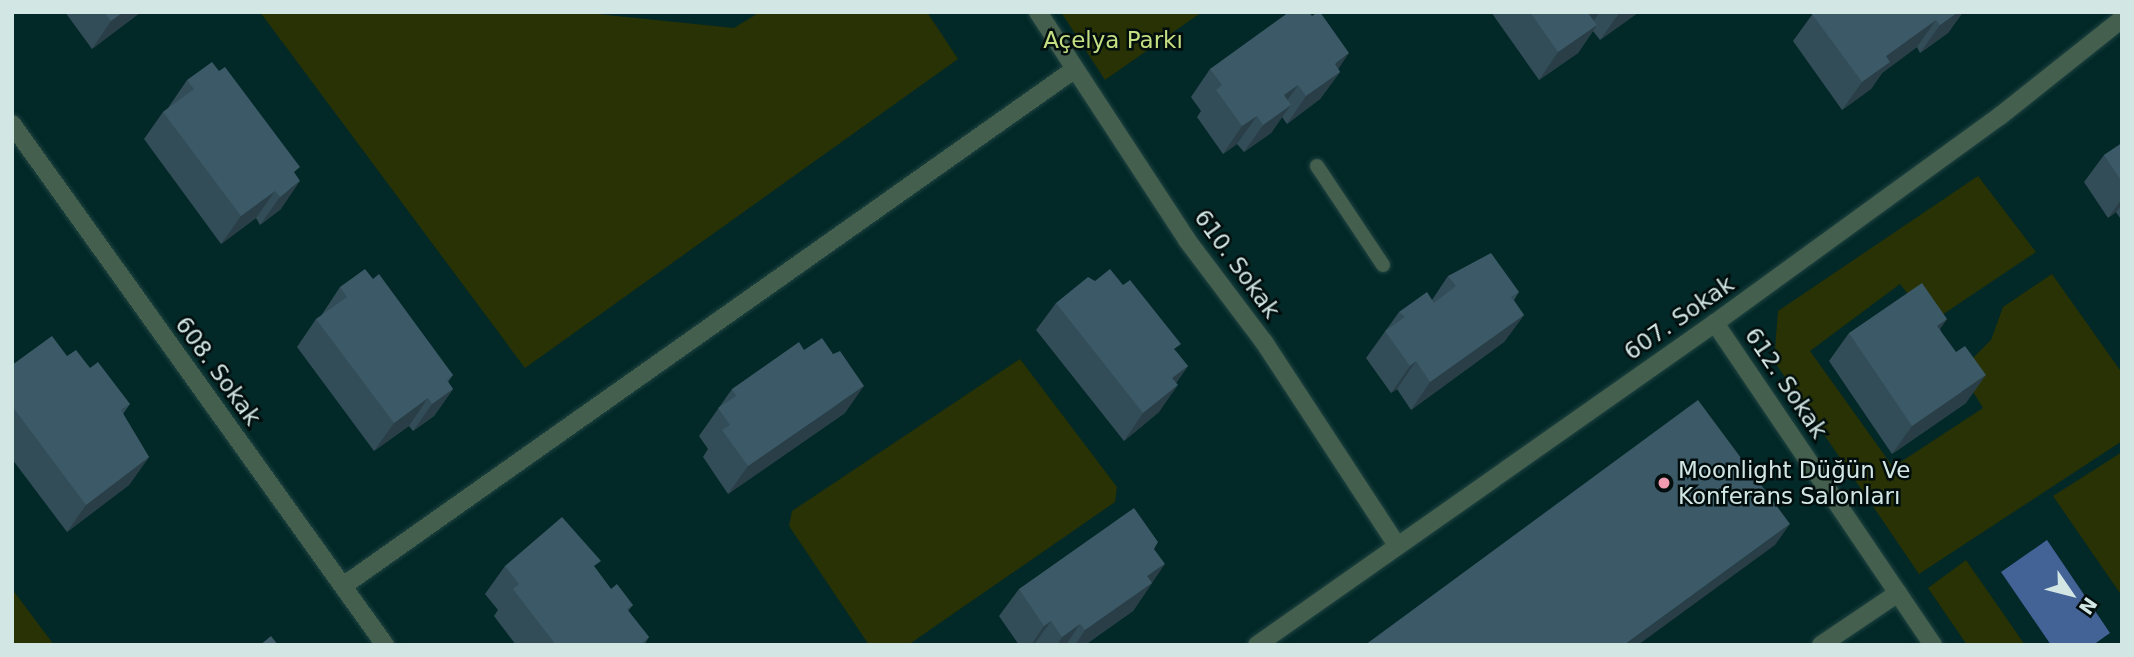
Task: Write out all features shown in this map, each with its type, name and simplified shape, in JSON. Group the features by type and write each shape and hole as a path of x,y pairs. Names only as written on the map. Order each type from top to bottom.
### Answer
{"street":[{"name":"610. Sokak","path":"1038,12 1187,240 1264,342 1397,545"},
{"name":"607. Sokak","path":"1257,645 1715,323 2000,116 2122,19"},
{"path":"343,586 1075,69"},
{"name":"608. Sokak","path":"12,124 385,645"},
{"name":"612. Sokak","path":"1715,323 1933,645"},
{"path":"1821,645 1898,593"}],"lane":[{"path":"1317,166 1383,265"}],"green space":[{"path":"260,12 578,12 734,28 760,12 927,12 958,59 525,368"},
{"name":"Açelya Parkı","path":"1061,12 1202,12 1105,80"},
{"path":"1978,176 2036,252 1930,323 1900,284 1810,351 1893,467 1983,408 1960,371 1991,340 2003,307 2052,274 2122,373 2122,441 1919,574 1774,361 1778,311"},
{"path":"1020,359 1117,487 1115,502 908,645 869,645 789,526 792,511"},
{"path":"2122,452 2122,596 2053,496"},
{"path":"1966,560 2025,645 1967,645 1928,588"},
{"path":"12,589 54,645 12,645"}],"water":[{"path":"2047,540 2110,633 2093,645 2051,645 2001,572"}],"building":[{"path":"104,12 123,12 111,21"},
{"path":"1289,12 1309,12 1312,16 1320,12 1349,53 1335,64 1340,72 1306,96 1298,85 1284,95 1291,105 1263,125 1257,116 1242,126 1216,90 1222,85 1210,69"},
{"path":"1530,12 1590,12 1588,13 1597,25 1558,52"},
{"path":"1958,12 1940,25 1936,20 1886,56 1890,62 1862,82 1812,14"},
{"path":"212,62 219,71 225,67 300,167 294,172 300,181 280,197 275,191 241,216 163,112 194,89 187,80"},
{"path":"2122,143 2122,182 2104,155"},
{"path":"1491,253 1519,292 1511,297 1524,315 1430,382 1416,361 1410,366 1385,331 1405,317 1399,312 1427,292 1434,303 1456,286 1448,276"},
{"path":"365,269 373,279 379,274 453,375 447,380 453,389 432,404 428,398 394,423 316,319 347,297 340,287"},
{"path":"1110,269 1123,285 1130,280 1181,344 1174,349 1188,366 1172,378 1178,385 1143,413 1056,303 1088,277 1095,281"},
{"path":"1922,283 1947,319 1937,326 1956,352 1965,346 1986,375 1912,426 1849,333"},
{"path":"52,336 67,356 76,350 90,368 98,362 130,404 121,410 149,457 86,505 12,406 12,365"},
{"path":"822,338 833,354 840,351 864,386 748,466 722,430 730,425 718,408 736,396 732,389 799,342 804,350"},
{"name":"Moonlight Düğün Ve Konferans Salonları","path":"1698,400 1790,524 1624,645 1365,645"},
{"path":"1134,508 1158,542 1154,549 1165,564 1147,576 1152,583 1085,630 1080,624 1062,637 1051,621 1044,626 1019,589"},
{"path":"562,517 601,561 594,566 611,589 617,584 633,605 627,609 649,637 639,645 556,645 513,589 519,584 505,566"},
{"path":"271,636 278,645 260,645"}],"place":[{"name":"Moonlight Düğün Ve Konferans Salonları","path":"1664,483"}]}
